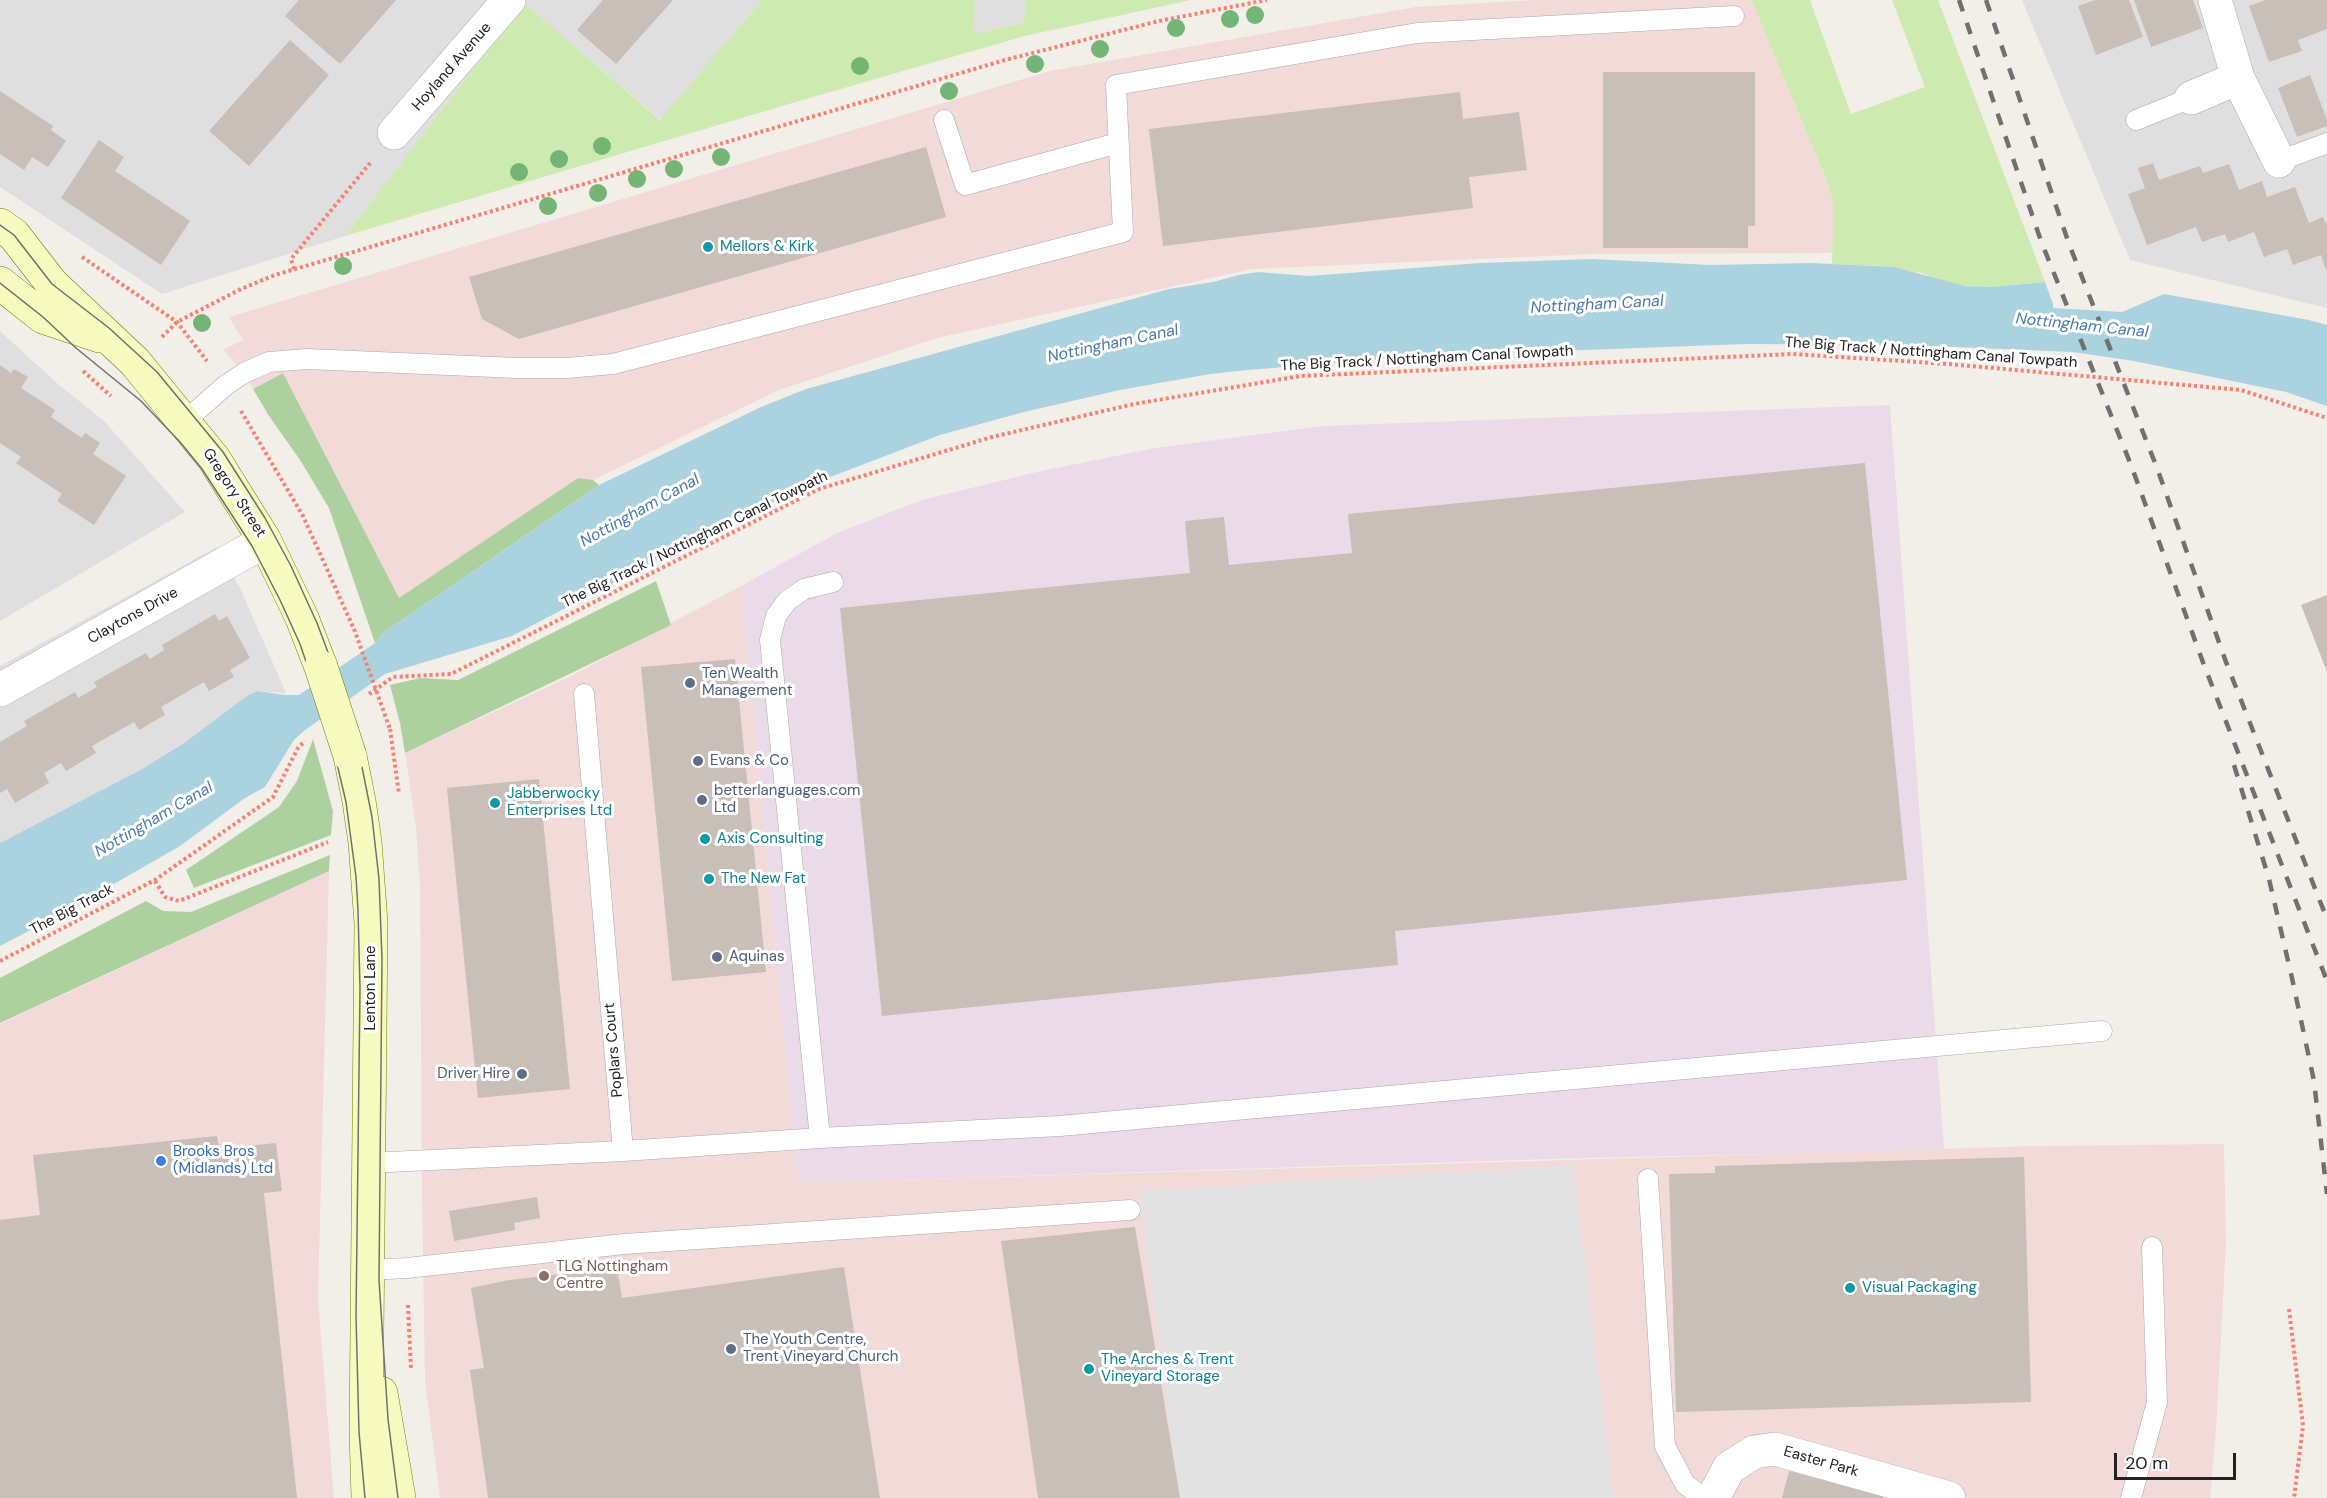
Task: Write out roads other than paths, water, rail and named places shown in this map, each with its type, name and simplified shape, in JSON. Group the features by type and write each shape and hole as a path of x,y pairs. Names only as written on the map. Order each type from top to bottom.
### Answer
{"street":[{"name":"Hoyland Avenue","path":"394,134 509,0"},
{"path":"2215,0 2238,78 2279,161"},
{"path":"2191,98 2238,78"},
{"name":"Gregory Street","path":"0,225 14,235 52,284 135,362 214,459 266,541 302,618 321,667"},
{"name":"Gregory Street","path":"0,283 43,316 113,341"},
{"name":"Claytons Drive","path":"0,690 266,541"},
{"name":"Lenton Lane","path":"321,667 350,756 359,801 365,843 371,923 366,1432 368,1498"},
{"name":"Lenton Lane","path":"368,1315 399,1498"},
{"name":"Easter Park","path":"1713,1498 1730,1468 1754,1452 1775,1449 1948,1498"}],"lane":[{"path":"184,423 226,385 269,362 307,359 518,368 566,368 613,364 1123,232 1116,86 1417,33 1734,16"},
{"path":"2136,120 2191,98"},
{"path":"944,120 965,185 1118,143"},
{"path":"2279,161 2327,143"},
{"path":"820,1138 770,640 776,616 787,601 804,589 832,582"},
{"name":"Poplars Court","path":"584,694 623,1151"},
{"path":"368,1163 1060,1126 2102,1031"},
{"path":"1648,1179 1665,1446 1685,1484 1703,1498"},
{"path":"368,1270 407,1268 624,1244 1130,1210"},
{"path":"2131,1498 2157,1402 2152,1247"}],"water":[{"name":"Nottingham Canal","path":"1592,259 1710,265 1812,263 1894,267 1965,286 1991,287 2045,282 2053,308 2122,312 2164,294 2309,320 2327,325 2327,406 2286,392 2134,361 2073,352 1908,345 1746,344 1423,356 1248,370 1210,374 1120,390 1024,412 940,435 812,484 707,534 512,636 385,674 294,740 265,787 245,798 180,846 67,911 0,946 0,843 142,769 184,743 248,695 258,691 299,695 375,643 383,633 599,485 761,407 806,389 1169,289 1239,275 1258,272 1309,276 1480,263"}],"tram line":[{"path":"0,225 14,235 52,284 109,328 157,372 223,452 265,518 291,566 317,623 338,679 359,752 372,817 379,879 382,959 379,1280 388,1419 398,1498"},
{"path":"0,283 141,401 202,469 252,546 280,600 300,644 328,726 346,802 358,910 360,989 356,1316 359,1432 365,1498"}],"railway":[{"path":"1959,0 2041,241 2131,465 2204,665 2327,981"},
{"path":"1986,0 2069,244 2157,468 2226,662 2327,919"},
{"path":"2234,765 2269,879 2292,978 2314,1081 2327,1194"}],"place":[{"name":"Mellors & Kirk","path":"708,247"},
{"name":"Ten Wealth Management","path":"690,683"},
{"name":"Evans & Co","path":"698,761"},
{"name":"betterlanguages.com Ltd","path":"702,800"},
{"name":"Jabberwocky Enterprises Ltd","path":"495,803"},
{"name":"Axis Consulting","path":"705,839"},
{"name":"The New Fat","path":"709,879"},
{"name":"Aquinas","path":"717,957"},
{"name":"Driver Hire","path":"522,1074"},
{"name":"Brooks Bros (Midlands) Ltd","path":"161,1161"},
{"name":"TLG Nottingham Centre","path":"544,1276"},
{"name":"Visual Packaging","path":"1850,1288"},
{"name":"The Youth Centre, Trent Vineyard Church","path":"731,1349"},
{"name":"The Arches & Trent Vineyard Storage","path":"1089,1369"}]}
